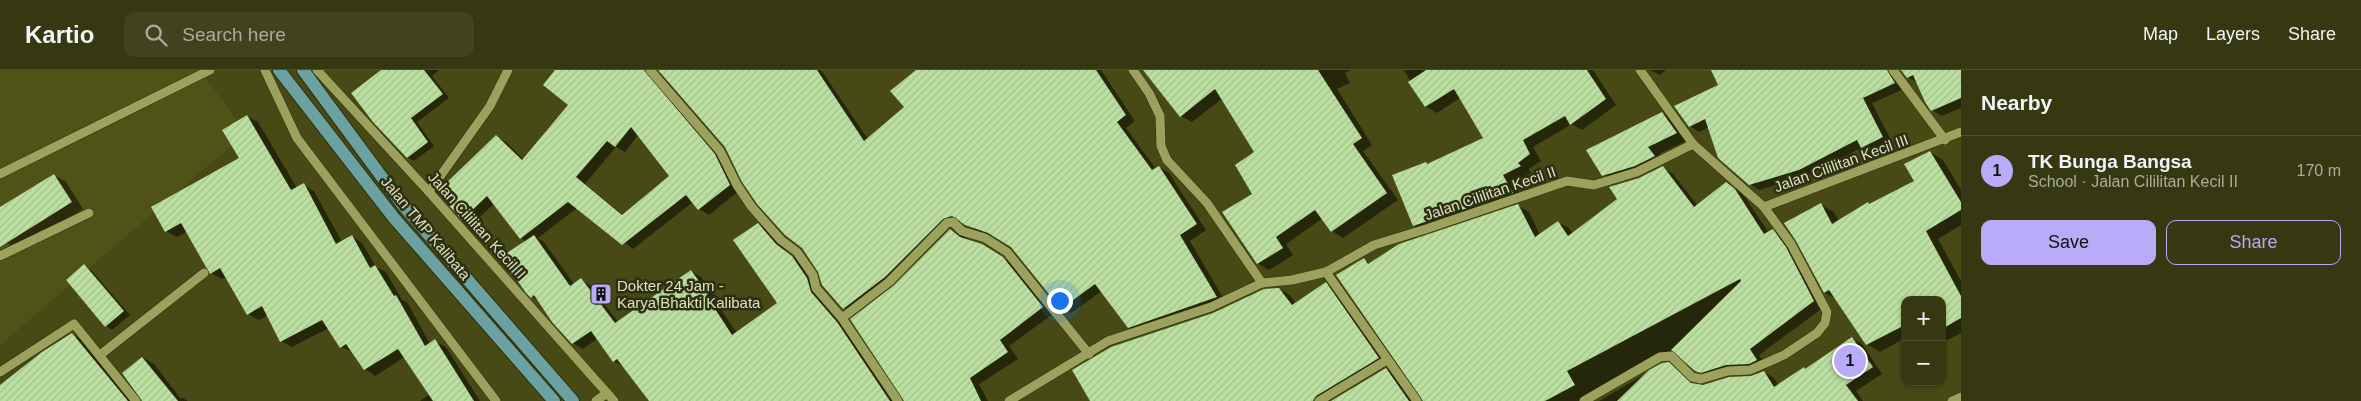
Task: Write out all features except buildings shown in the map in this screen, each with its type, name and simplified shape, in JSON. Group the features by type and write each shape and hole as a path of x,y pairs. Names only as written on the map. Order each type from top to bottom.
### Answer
{"main road":[{"name":"Jalan TMP Kalibata","path":"279,70 394,218 554,401"},
{"name":"Jalan TMP Kalibata","path":"303,70 401,203 573,401"}],"street":[{"path":"0,174 210,70"},
{"path":"265,70 297,138 496,401"},
{"name":"Jalan Cililitan Kecil II","path":"317,70 429,192 614,401"},
{"path":"429,192 490,106 508,70"},
{"path":"650,70 690,113 720,151 737,185 751,206 781,240 798,252 813,275 816,288 842,318 898,401"},
{"path":"1133,70 1149,93 1160,116 1161,146 1167,160 1207,203 1262,283"},
{"name":"Jalan Cililitan Kecil III","path":"1640,70 1693,144 1764,207 1945,140 1961,132"},
{"path":"1893,70 1945,140"},
{"name":"Jalan Cililitan Kecil II","path":"1009,401 1108,341 1211,307 1262,283 1292,280 1326,272 1374,244 1426,229 1567,181 1594,185 1637,172 1693,144"},
{"path":"1584,401 1660,357 1671,356 1692,377 1701,378 1728,371 1750,370 1784,355 1817,333 1825,323 1827,312 1791,244 1764,207"},
{"path":"0,256 89,213"},
{"path":"842,318 889,282 947,223 953,222 962,232 985,238 1006,252 1089,354"},
{"path":"1326,272 1417,401"},
{"path":"100,355 204,273"},
{"path":"0,372 74,324 136,401"},
{"path":"1320,401 1387,360"},
{"path":"596,401 606,393"},
{"path":"1952,401 1961,397"}],"shaded area":[{"path":"0,70 200,70 246,133 0,345"}],"place":[{"name":"Dokter 24 Jam - Karya Bhakti Kalibata","path":"601,294"},
{"name":"TK Bunga Bangsa","path":"1850,361"}]}
